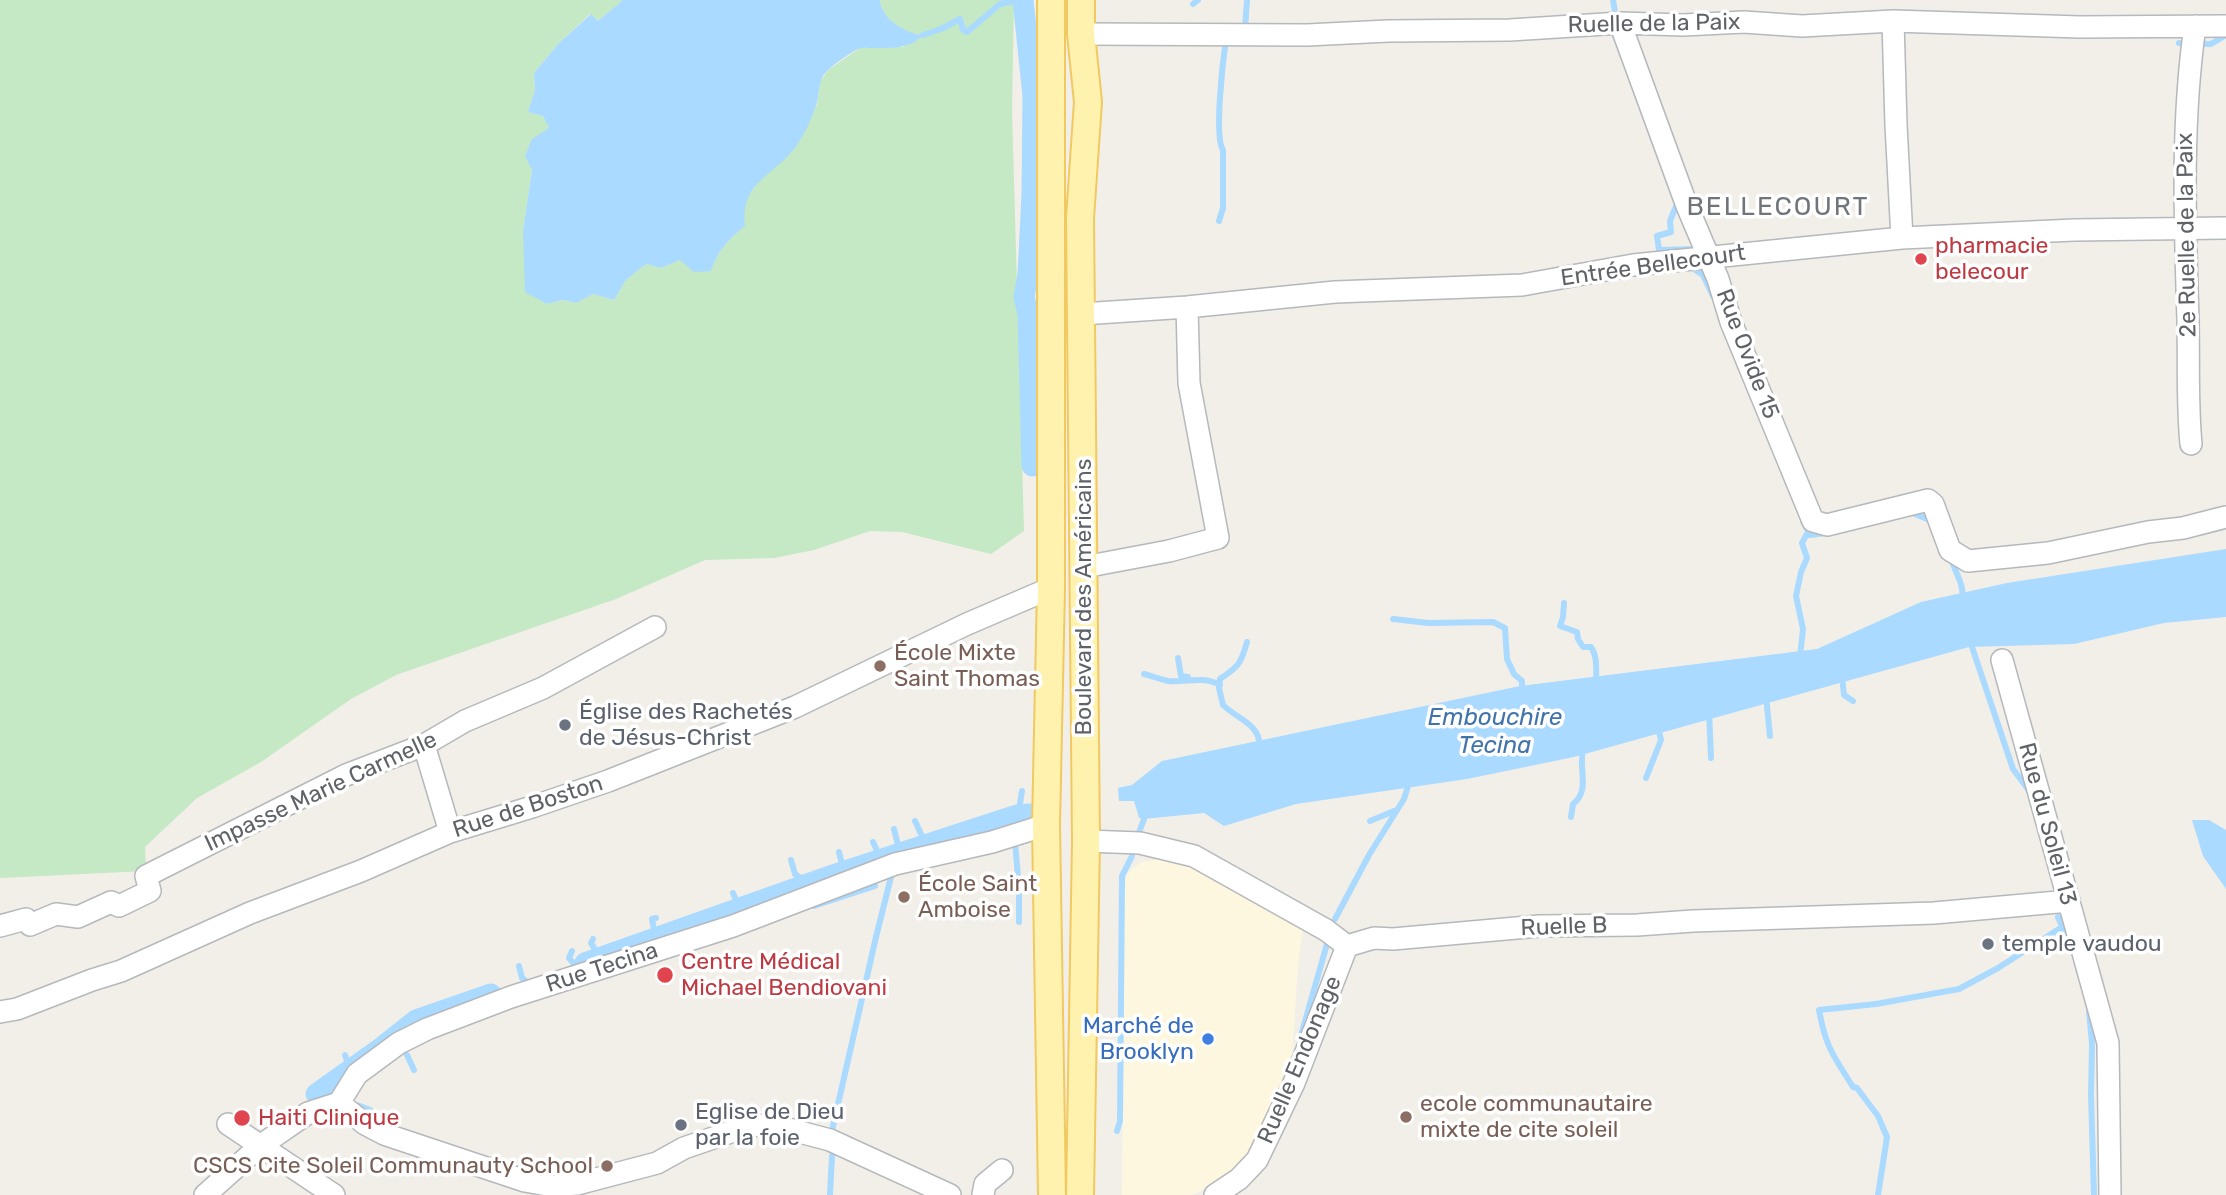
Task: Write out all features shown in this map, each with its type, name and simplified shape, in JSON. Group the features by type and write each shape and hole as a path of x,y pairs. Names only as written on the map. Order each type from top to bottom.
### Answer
{"main road":[{"name":"Boulevard des Américains","path":"1051,0 1051,588 1046,825 1052,1195"},
{"name":"Boulevard des Américains","path":"1080,1195 1086,841 1080,218 1088,103 1081,34 1081,0"}],"street":[{"name":"Ruelle de la Paix","path":"1081,34 1307,35 1496,30 1620,23 1683,25 1759,22 1802,26 1893,21 2080,27 2226,26"},
{"path":"1893,21 1902,238"},
{"name":"Rue Ovide 15","path":"1620,23 1687,206 1718,279 1731,322 1813,521 1827,525 1928,500 1933,504 1950,550 1968,561 1986,561 2048,553 2148,532 2183,528 2226,517"},
{"name":"2e Ruelle de la Paix","path":"2191,444 2184,151 2188,75 2195,26"},
{"name":"Entrée Bellecourt","path":"1082,314 1187,307 1335,292 1522,285 1633,265 1902,238 2074,230 2226,228"},
{"path":"1084,567 1169,551 1218,538 1189,383 1187,307"},
{"name":"Rue de Boston","path":"0,1012 17,1009 121,971 250,913 361,871 450,832 608,781 795,707 954,630 1051,588"},
{"name":"Impasse Marie Carmelle","path":"0,926 26,919 30,925 56,914 78,917 111,902 118,906 150,891 146,877 346,775 424,745 465,721 543,688 655,626"},
{"name":"Rue du Soleil 13","path":"2002,660 2108,1044 2110,1195"},
{"path":"424,745 450,832"},
{"name":"Rue Tecina","path":"339,1103 357,1074 399,1043 427,1029 511,997 733,926 895,864 992,842 1046,825"},
{"path":"1086,841 1140,843 1194,856 1325,930 1347,946"},
{"name":"Ruelle B","path":"1347,946 1374,938 1393,939 1539,926 1637,925 1934,913 2069,901"},
{"name":"Ruelle Endonage","path":"1214,1195 1239,1180 1257,1160 1294,1083 1347,946"},
{"path":"205,1195 235,1166 308,1113 339,1103 365,1124 384,1134 525,1181 553,1186 576,1184 657,1163 684,1148 751,1125 777,1126 830,1140 950,1195"},
{"path":"233,1129 322,1192"},
{"path":"983,1195 985,1184 1002,1170"}],"shaded area":[{"name":"Marché de Brooklyn","path":"1161,859 1182,863 1303,926 1291,1072 1250,1152 1232,1173 1193,1195 1122,1195 1125,882 1127,874 1141,862"}],"green space":[{"path":"0,0 623,0 598,21 590,14 559,43 534,73 535,90 528,112 543,116 549,128 532,170 523,231 547,304 563,300 576,303 593,294 614,300 626,280 646,264 661,268 680,260 711,271 724,246 744,226 743,211 747,198 762,177 790,154 817,105 820,82 828,70 860,48 903,47 922,35 908,32 889,19 880,0 1014,0 1012,112 1024,531 991,554 902,532 870,531 814,550 774,558 705,560 616,599 396,675 351,699 261,762 197,798 145,847 146,871 0,878"}],"water":[{"path":"623,0 880,0 881,7 895,24 909,32 923,35 918,40 900,47 858,49 827,71 803,136 789,155 754,188 748,198 745,226 724,246 711,271 694,272 680,260 661,268 646,264 626,280 614,300 593,294 576,303 563,300 547,304 525,292 523,231 532,170 525,156 532,139 549,128 543,116 528,112 535,90 534,73 559,43 591,14 598,21"},
{"name":"Embouchire Tecina","path":"2226,549 2226,617 2164,623 2074,644 1969,647 1574,757 1467,779 1296,804 1224,826 1204,813 1143,819 1139,818 1134,801 1119,801 1118,788 1132,785 1162,761 1520,686 1817,649 1921,602 2007,583"},
{"path":"2192,820 2209,820 2226,830 2226,889 2203,856"}],"waterway":[{"path":"923,35 960,19 963,30 967,32 1000,4 1018,0"},
{"path":"1023,0 1033,96 1032,195 1028,274 1024,297 1028,314 1032,466"},
{"path":"1193,4 1198,0"},
{"path":"1245,29 1247,0"},
{"path":"1613,0 1616,18"},
{"path":"2179,43 2211,44 2226,35"},
{"path":"1219,221 1223,208 1223,150 1219,114 1226,39"},
{"path":"1679,199 1670,221 1671,232 1657,236 1659,250 1698,249"},
{"path":"1688,265 1703,275 1713,296"},
{"path":"1910,512 1932,521"},
{"path":"1803,521 1810,535 1825,533"},
{"path":"1800,657 1803,629 1796,596 1807,558 1802,543 1808,532"},
{"path":"1951,558 1961,584 1962,600"},
{"path":"1564,603 1560,626 1577,632 1583,647 1591,647 1596,660 1596,684"},
{"path":"1393,619 1428,623 1493,622 1505,628 1507,659 1514,674 1522,681 1522,692"},
{"path":"1970,641 2013,769 2030,792"},
{"path":"1247,642 1241,660 1220,679 1219,688 1223,705 1252,727 1259,738 1260,746"},
{"path":"1178,658 1181,676 1188,677"},
{"path":"1144,674 1168,681 1200,680 1220,685"},
{"path":"1842,677 1844,695 1853,701"},
{"path":"1766,696 1770,736"},
{"path":"1709,711 1711,758"},
{"path":"1646,778 1661,740 1658,727"},
{"path":"1571,817 1573,804 1583,786 1582,758 1583,751 1586,750"},
{"path":"1335,919 1369,855 1404,799 1409,783"},
{"path":"1016,829 1022,791"},
{"path":"1370,821 1394,811"},
{"path":"585,963 836,874 1017,815 1030,814"},
{"path":"1138,835 1146,814"},
{"path":"915,821 922,836 929,843"},
{"path":"894,829 898,845 904,851"},
{"path":"873,842 879,855 884,857"},
{"path":"1015,842 1019,922"},
{"path":"839,852 842,864 858,867"},
{"path":"1117,1131 1120,1121 1122,876 1132,856"},
{"path":"791,860 795,874 809,884"},
{"path":"831,1135 893,869"},
{"path":"814,906 875,886"},
{"path":"733,893 736,900 746,906"},
{"path":"2058,917 2074,954"},
{"path":"656,918 652,919 654,930 664,935"},
{"path":"1878,1195 1887,1137 1878,1116 1857,1088 1853,1087 1835,1059 1824,1034 1819,1010 1876,1004 1959,989 1998,968 2062,927"},
{"path":"593,939 591,943 596,951 608,955"},
{"path":"1300,1039 1327,944"},
{"path":"572,951 569,958 576,966"},
{"path":"519,966 522,978 527,982"},
{"path":"316,1094 416,1020 491,994"},
{"path":"2089,1011 2092,1044 2094,1195"},
{"path":"345,1055 348,1064 355,1066"},
{"path":"407,1055 414,1070"},
{"path":"327,1086 329,1102"},
{"path":"357,1105 370,1110"},
{"path":"830,1195 832,1156"}],"place":[{"name":"pharmacie belecour","path":"1921,259"},
{"name":"École Mixte Saint Thomas","path":"880,666"},
{"name":"Église des Rachetés de Jésus-Christ","path":"565,725"},
{"name":"École Saint Amboise","path":"904,897"},
{"name":"temple vaudou","path":"1988,944"},
{"name":"Centre Médical Michael Bendiovani","path":"665,975"},
{"name":"Marché de Brooklyn","path":"1208,1039"},
{"name":"ecole communautaire mixte de cite soleil","path":"1406,1117"},
{"name":"Haiti Clinique","path":"242,1118"},
{"name":"Eglise de Dieu par la foie","path":"681,1125"},
{"name":"CSCS Cite Soleil Communauty School","path":"607,1166"}],"district":[{"name":"BELLECOURT","path":"1778,207"}]}
